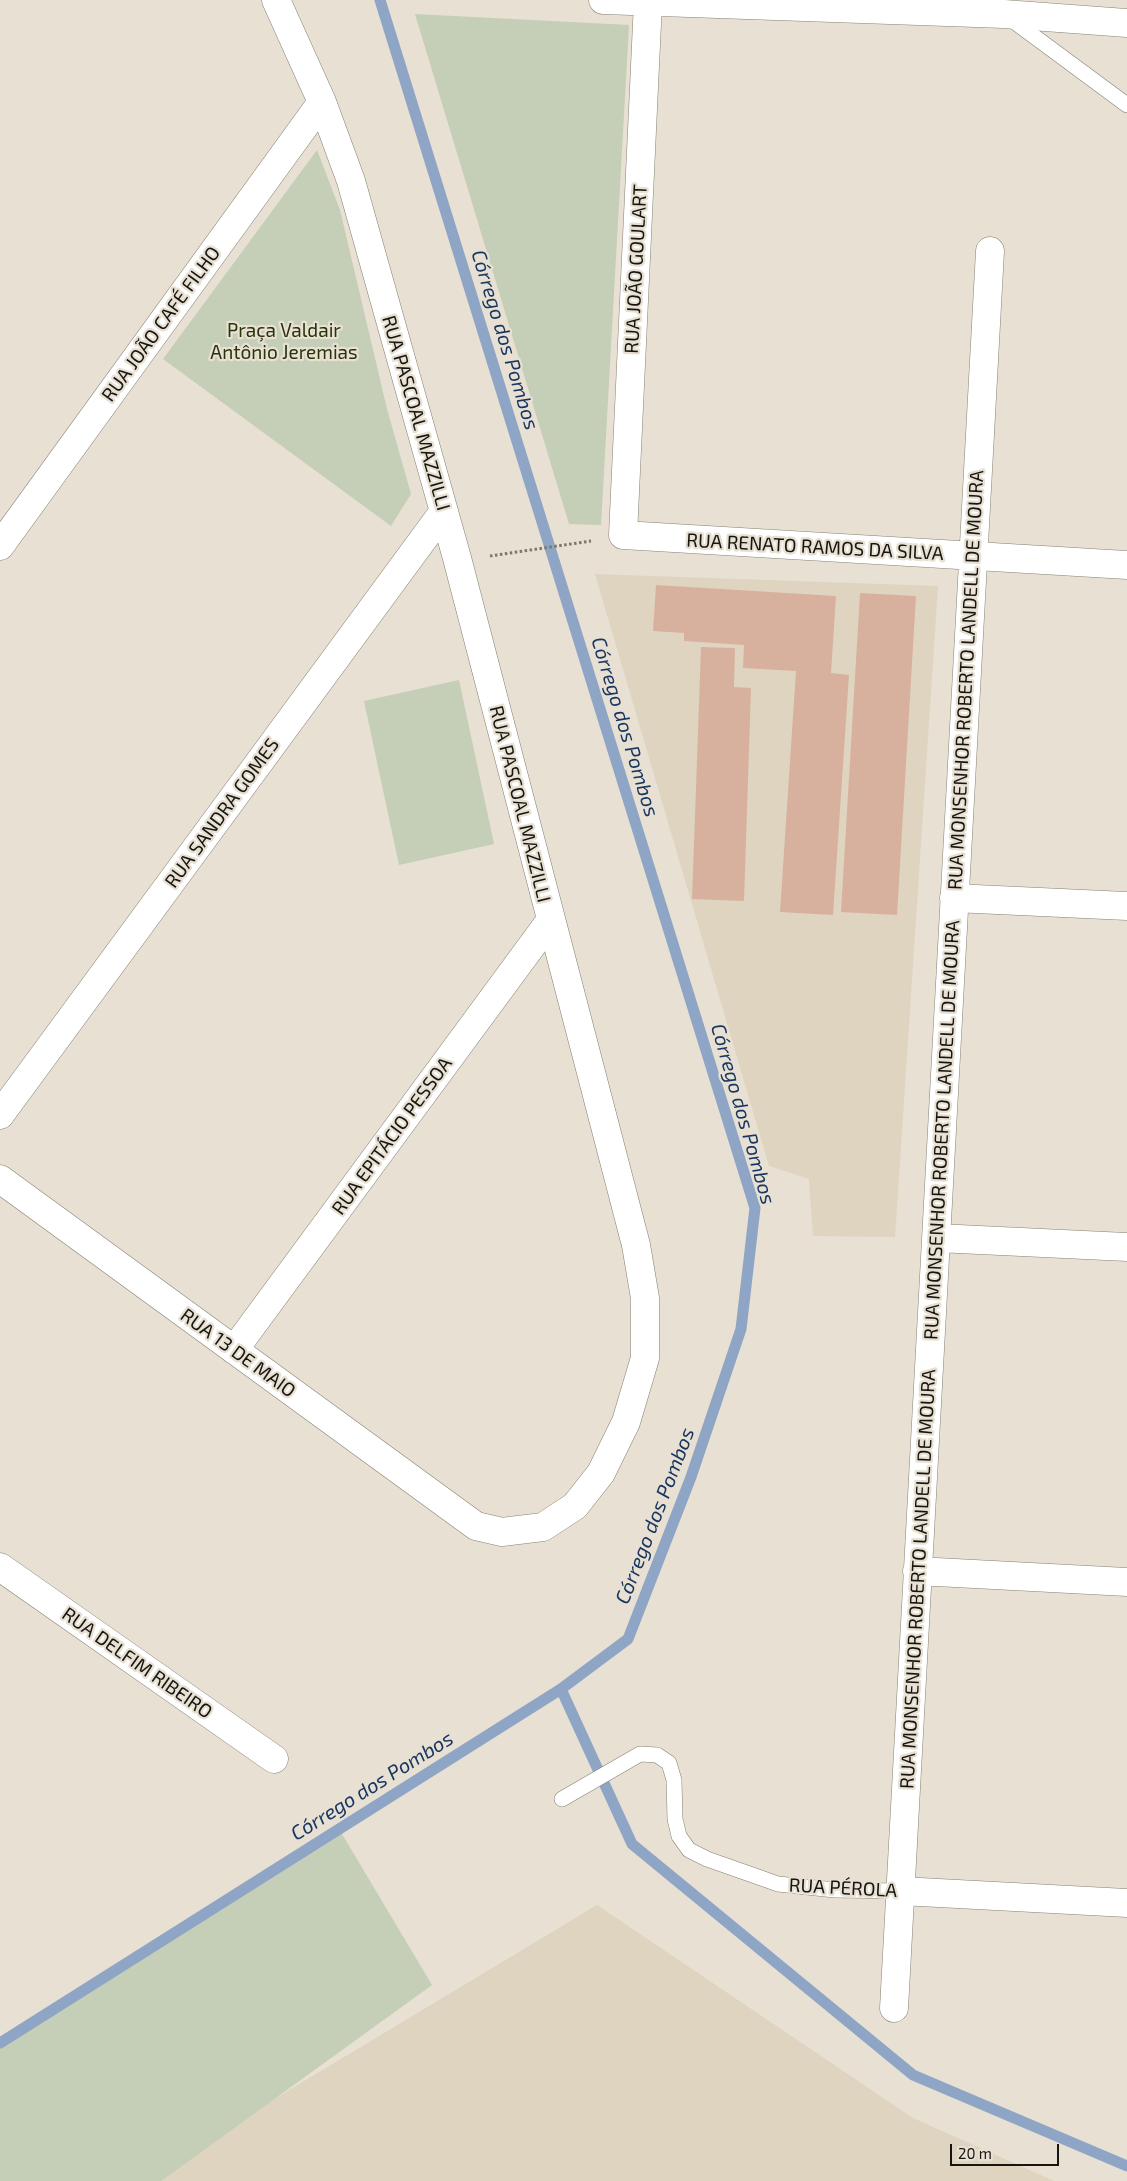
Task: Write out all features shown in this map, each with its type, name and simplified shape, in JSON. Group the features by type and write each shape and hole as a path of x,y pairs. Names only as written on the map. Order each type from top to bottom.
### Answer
{"street":[{"name":"RUA PASCOAL MAZZILLI","path":"276,0 322,102 351,181 444,511 636,1245 645,1298 645,1358 626,1422 601,1473 575,1506 543,1527 502,1532 476,1526"},
{"path":"603,0 1004,14 1127,23"},
{"name":"RUA JOÃO GOULART","path":"623,536 648,1"},
{"name":"RUA JOÃO CAFÉ FILHO","path":"0,546 322,102"},
{"name":"RUA MONSENHOR ROBERTO LANDELL DE MOURA","path":"894,2008 990,251"},
{"name":"RUA SANDRA GOMES","path":"0,1116 444,511"},
{"name":"RUA RENATO RAMOS DA SILVA","path":"623,536 1127,564"},
{"path":"954,898 1127,906"},
{"name":"RUA EPITÁCIO PESSOA","path":"234,1350 550,921"},
{"name":"RUA 13 DE MAIO","path":"0,1179 476,1526"},
{"path":"937,1238 1127,1247"},
{"path":"917,1571 1127,1582"},
{"name":"RUA DELFIM RIBEIRO","path":"4,1578 274,1759"},
{"name":"RUA PÉROLA","path":"901,1891 1127,1903"}],"lane":[{"path":"1004,14 1127,105"},
{"name":"RUA PÉROLA","path":"562,1799 640,1754 657,1754 670,1763 674,1780 675,1819 679,1836 689,1850 707,1859 778,1884 835,1890 901,1891"}],"path":[{"path":"510,554 563,546"}],"shaded area":[{"path":"595,574 938,586 895,1237 813,1236 809,1179 769,1166"},
{"path":"597,1905 913,2118 1054,2181 138,2181"}],"green space":[{"path":"415,14 629,25 601,525 569,524"},
{"name":"Praça Valdair Antônio Jeremias","path":"317,150 340,210 387,409 411,494 391,526 163,359"},
{"path":"459,680 494,844 399,865 364,701"},
{"path":"339,1829 432,1985 161,2181 0,2181 0,2043"}],"building":[{"path":"656,585 836,596 831,673 849,675 833,915 780,912 796,671 743,668 744,645 684,641 684,633 653,631"},
{"path":"860,593 916,596 897,915 841,912"},
{"path":"701,647 735,648 734,687 751,688 744,901 692,899"}],"waterway":[{"name":"Córrego dos Pombos","path":"0,2043 561,1689 628,1639 691,1477 741,1329 755,1208 380,0"},
{"path":"561,1689 632,1844 913,2075 1127,2166"}]}
